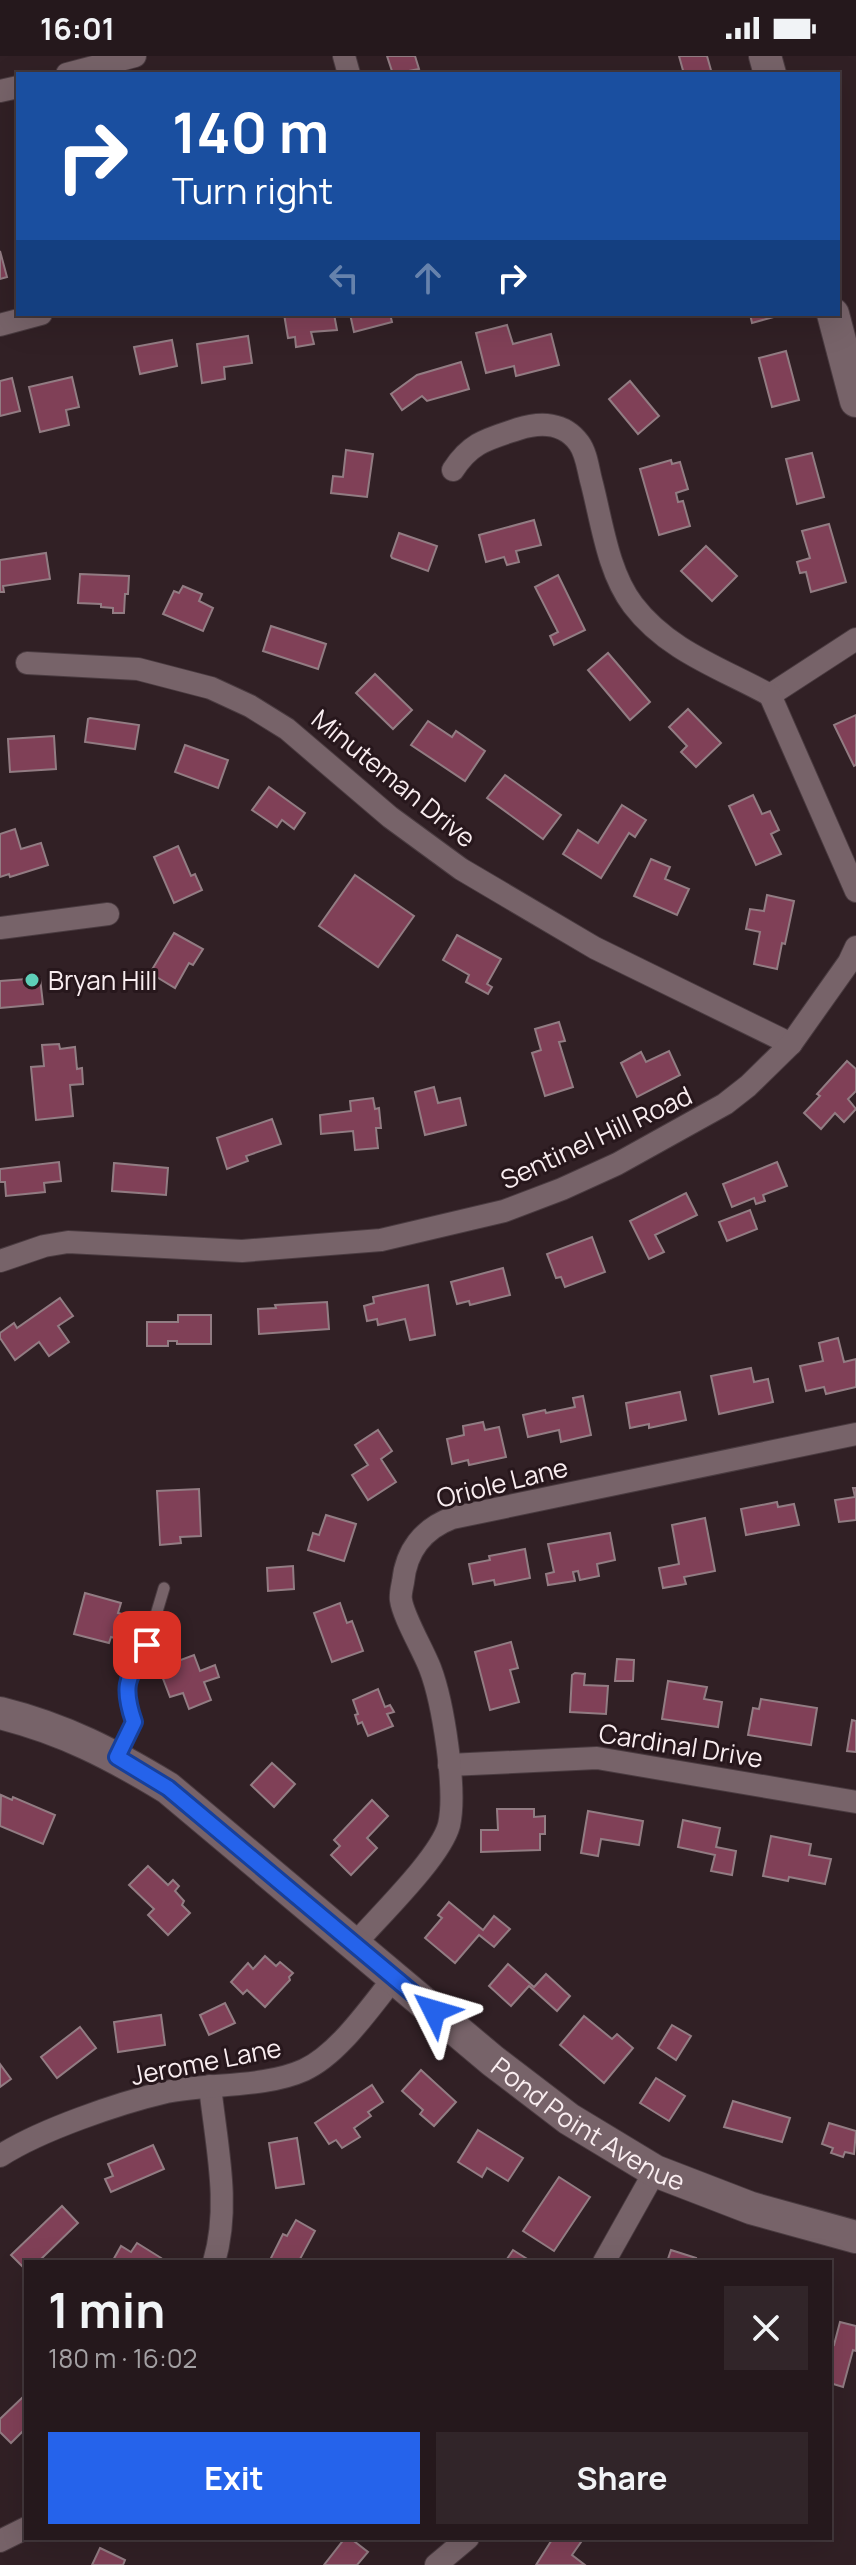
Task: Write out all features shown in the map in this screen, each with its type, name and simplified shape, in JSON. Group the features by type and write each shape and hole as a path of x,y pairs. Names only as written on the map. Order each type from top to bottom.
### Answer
{"main road":[{"path":"834,316 856,401"},
{"name":"Pond Point Avenue","path":"0,1713 74,1736 117,1757 168,1788 527,2088 569,2119 655,2171 751,2208 856,2237"}],"street":[{"path":"75,72 135,56"},
{"path":"0,325 34,316"},
{"path":"453,470 462,456 479,442 528,425 547,424 570,434 584,452 618,580 644,619 660,635 680,649 770,695 856,891"},
{"path":"770,695 856,639"},
{"name":"Minuteman Drive","path":"27,663 138,669 211,688 250,706 287,729 390,817 461,869 595,948 791,1044"},
{"path":"0,928 108,914"},
{"name":"Sentinel Hill Road","path":"0,1261 44,1246 68,1242 242,1251 381,1240 504,1211 617,1164 700,1120 748,1086 791,1044 849,962 856,947"},
{"name":"Oriole Lane","path":"354,1945 441,1844 450,1822 449,1765 443,1716 431,1670 401,1600 408,1558 414,1546 432,1528 452,1518 856,1434"},
{"name":"Cardinal Drive","path":"449,1765 597,1758 856,1802"},
{"name":"Jerome Lane","path":"0,2156 89,2116 166,2092 282,2077 306,2069 344,2038 394,1978"},
{"path":"210,2086 224,2214 215,2260"},
{"path":"605,2260 655,2171"},
{"path":"0,2541 24,2529"},
{"path":"436,2565 466,2540"}],"lane":[{"path":"117,1757 134,1722 126,1683 147,1645 164,1588"}],"building":[{"path":"387,56 415,56 419,69 392,72"},
{"path":"679,56 707,56 711,72 683,72"},
{"path":"0,251 7,277 0,279"},
{"path":"284,316 334,316 337,330 311,332 314,344 296,347 295,337 288,338"},
{"path":"350,316 390,316 392,322 354,332"},
{"path":"750,316 777,316 752,323"},
{"path":"507,325 513,344 551,334 559,365 516,376 514,366 486,373 476,333"},
{"path":"248,336 252,363 224,367 225,379 202,383 197,344"},
{"path":"172,340 177,366 140,374 134,347"},
{"path":"786,351 799,400 772,407 759,358"},
{"path":"461,362 469,389 427,401 422,396 402,410 391,394 417,375"},
{"path":"72,377 79,407 66,410 69,425 40,432 29,387"},
{"path":"12,378 20,411 0,416 0,381"},
{"path":"630,381 659,416 638,434 609,399"},
{"path":"346,450 373,454 367,497 331,493 333,476 343,477"},
{"path":"812,453 824,497 797,504 786,459"},
{"path":"671,460 672,464 680,462 688,489 676,493 678,502 683,501 690,526 659,535 640,469"},
{"path":"534,520 541,545 516,551 519,562 507,565 504,557 486,562 479,535"},
{"path":"829,524 846,582 811,592 806,572 800,573 797,562 810,558 802,531"},
{"path":"399,533 437,546 428,571 392,558"},
{"path":"706,546 737,576 712,601 681,571"},
{"path":"46,553 50,579 3,586 4,592 0,592 0,560"},
{"path":"80,574 129,576 124,613 113,613 113,608 101,607 101,604 78,603"},
{"path":"558,575 585,630 554,645 550,636 558,632 535,587"},
{"path":"183,586 202,594 199,601 213,608 203,631 163,614 174,591 179,593"},
{"path":"271,626 326,644 318,669 263,651"},
{"path":"608,653 650,702 630,720 588,670"},
{"path":"375,674 412,710 393,729 356,693"},
{"path":"688,709 721,743 696,767 681,752 687,746 669,727"},
{"path":"856,715 856,765 854,766 834,725"},
{"path":"90,718 139,725 135,749 85,742"},
{"path":"428,721 452,737 456,731 485,751 465,781 411,745"},
{"path":"54,736 56,769 10,772 8,739"},
{"path":"185,745 228,760 218,788 175,772"},
{"path":"505,775 561,815 543,839 487,798"},
{"path":"269,787 305,813 294,829 282,820 277,827 252,810"},
{"path":"753,795 762,814 770,811 779,830 771,834 781,854 756,865 729,806"},
{"path":"622,805 646,820 635,837 629,833 601,878 563,854 578,830 598,843"},
{"path":"15,829 21,849 41,843 48,865 10,877 9,874 0,877 0,834"},
{"path":"178,846 191,876 195,874 202,890 174,903 154,857"},
{"path":"651,859 670,867 665,879 689,889 677,915 634,896"},
{"path":"355,875 414,916 378,967 319,926"},
{"path":"767,895 794,901 777,969 754,964 760,932 746,929 750,909 764,911"},
{"path":"174,933 203,949 193,965 189,963 175,988 150,973"},
{"path":"457,935 501,959 487,984 492,987 488,994 466,982 469,975 443,960"},
{"path":"40,978 43,1004 0,1008 0,981"},
{"path":"559,1022 565,1041 559,1042 573,1087 545,1096 532,1053 541,1050 535,1029"},
{"path":"59,1044 60,1049 75,1047 77,1069 82,1068 83,1084 70,1085 73,1116 36,1120 31,1067 44,1066 42,1045"},
{"path":"669,1051 680,1075 637,1097 621,1063 641,1052 646,1062"},
{"path":"847,1061 856,1069 856,1091 848,1099 856,1109 844,1122 835,1113 821,1129 804,1113"},
{"path":"434,1087 438,1103 460,1098 466,1125 425,1135 415,1092"},
{"path":"373,1098 375,1109 379,1108 381,1128 376,1128 378,1148 355,1150 353,1131 321,1134 320,1115 351,1111 350,1101"},
{"path":"272,1119 281,1144 246,1156 248,1161 227,1169 217,1138"},
{"path":"59,1162 61,1181 44,1183 45,1192 6,1196 5,1182 0,1182 0,1169"},
{"path":"777,1162 787,1186 763,1195 765,1201 756,1204 754,1198 732,1207 723,1184"},
{"path":"114,1163 168,1168 166,1195 112,1191"},
{"path":"686,1193 697,1215 655,1235 664,1252 649,1259 630,1221"},
{"path":"750,1210 757,1229 727,1241 719,1222"},
{"path":"592,1237 605,1272 565,1287 561,1277 556,1278 547,1254"},
{"path":"503,1268 510,1295 470,1305 469,1301 457,1304 451,1282"},
{"path":"428,1285 435,1335 410,1340 405,1319 378,1325 377,1319 367,1321 364,1306 374,1303 373,1297"},
{"path":"60,1298 73,1316 58,1326 69,1342 49,1356 39,1342 15,1360 0,1338 0,1333 14,1323 17,1328"},
{"path":"327,1302 329,1329 259,1334 258,1309"},
{"path":"178,1315 211,1315 211,1344 168,1341 168,1346 147,1346 147,1322 178,1322"},
{"path":"838,1338 844,1362 856,1359 856,1387 826,1394 824,1387 806,1391 800,1366 823,1361 819,1343"},
{"path":"751,1368 754,1382 768,1379 773,1402 719,1414 711,1376"},
{"path":"680,1392 686,1420 649,1428 649,1424 630,1428 626,1403"},
{"path":"583,1396 591,1435 561,1442 559,1430 528,1437 523,1415 575,1407 573,1398"},
{"path":"483,1422 485,1430 499,1427 506,1457 469,1465 468,1460 452,1464 447,1439 464,1435 463,1426"},
{"path":"378,1430 392,1451 381,1459 396,1482 368,1500 352,1475 368,1465 355,1445"},
{"path":"853,1488 856,1488 856,1520 839,1522 835,1500 855,1497"},
{"path":"199,1489 201,1536 180,1537 181,1543 160,1545 157,1491"},
{"path":"777,1502 778,1507 794,1504 799,1525 746,1535 741,1509"},
{"path":"326,1515 356,1524 344,1561 308,1550 313,1533 319,1535"},
{"path":"705,1518 715,1571 684,1577 686,1584 663,1588 659,1568 679,1564 672,1525"},
{"path":"610,1533 615,1560 597,1564 599,1576 580,1580 578,1571 573,1572 575,1581 548,1585 546,1574 554,1572 548,1544"},
{"path":"525,1549 530,1578 495,1585 494,1580 473,1584 469,1564 490,1560 489,1556"},
{"path":"293,1566 294,1589 268,1591 267,1568"},
{"path":"85,1593 121,1603 118,1613 135,1617 129,1642 111,1637 109,1643 74,1634"},
{"path":"340,1603 347,1623 352,1621 363,1651 332,1662 314,1613"},
{"path":"511,1642 518,1668 510,1670 519,1702 490,1710 475,1652"},
{"path":"194,1655 200,1671 215,1665 219,1677 204,1682 211,1700 189,1709 183,1693 170,1697 159,1668"},
{"path":"617,1659 634,1660 633,1681 615,1681"},
{"path":"585,1674 584,1685 608,1686 606,1714 570,1712 572,1675"},
{"path":"668,1681 707,1687 704,1699 722,1702 718,1727 662,1719"},
{"path":"378,1689 385,1707 390,1705 394,1712 387,1714 393,1726 368,1736 362,1722 358,1724 353,1700"},
{"path":"761,1699 817,1708 811,1745 748,1735 753,1708 759,1709"},
{"path":"852,1720 856,1721 856,1752 847,1751"},
{"path":"272,1763 295,1784 274,1807 251,1785"},
{"path":"1,1795 55,1815 43,1844 0,1826"},
{"path":"372,1800 388,1816 367,1838 377,1848 351,1875 331,1855 340,1846 334,1840"},
{"path":"497,1809 534,1809 534,1817 545,1816 545,1834 540,1834 540,1850 481,1852 481,1830 498,1830"},
{"path":"588,1811 643,1821 639,1845 601,1839 598,1856 581,1853"},
{"path":"683,1820 720,1828 716,1847 736,1851 732,1875 711,1871 715,1855 678,1847"},
{"path":"771,1836 811,1844 809,1855 831,1859 825,1884 763,1876"},
{"path":"148,1866 168,1885 173,1880 179,1886 175,1891 190,1913 168,1935 148,1915 154,1909 129,1885"},
{"path":"449,1902 483,1930 494,1916 510,1929 494,1947 479,1935 455,1963 425,1938 442,1918 438,1915"},
{"path":"265,1956 276,1966 280,1962 293,1973 265,2007 247,1990 243,1994 231,1982 248,1963 253,1969"},
{"path":"508,1964 534,1987 546,1974 570,1996 557,2011 529,1986 511,2006 489,1986"},
{"path":"225,2003 235,2023 209,2035 200,2015"},
{"path":"161,2015 165,2045 118,2052 114,2022"},
{"path":"584,2016 612,2039 617,2034 633,2048 604,2083 560,2045"},
{"path":"672,2025 691,2036 676,2060 658,2048"},
{"path":"80,2027 96,2048 57,2078 41,2057"},
{"path":"0,2064 11,2079 0,2087"},
{"path":"421,2070 456,2102 434,2126 420,2114 423,2110 402,2091"},
{"path":"656,2078 685,2096 669,2121 640,2103"},
{"path":"372,2085 383,2102 368,2112 371,2116 354,2128 360,2137 342,2148 336,2140 329,2144 315,2123"},
{"path":"733,2101 790,2118 782,2142 724,2127"},
{"path":"829,2123 856,2131 854,2154 845,2152 843,2157 831,2153 833,2148 822,2144"},
{"path":"478,2130 523,2158 508,2181 487,2168 482,2177 458,2162"},
{"path":"297,2138 304,2184 276,2188 269,2143"},
{"path":"153,2145 164,2169 111,2192 105,2179 113,2176 108,2164"},
{"path":"559,2177 590,2197 554,2251 523,2231"},
{"path":"62,2206 78,2223 40,2260 24,2260 24,2268 11,2255"},
{"path":"296,2220 315,2231 302,2260 270,2260 283,2234 287,2236"},
{"path":"137,2243 161,2258 113,2260 121,2246 131,2252"},
{"path":"513,2250 529,2260 506,2260"},
{"path":"671,2250 696,2258 696,2260 668,2260"},
{"path":"840,2322 856,2326 856,2351 853,2350 843,2387 832,2384 834,2345"},
{"path":"24,2396 24,2430 11,2443 0,2432 0,2419"},
{"path":"343,2540 353,2540 368,2552 357,2565 324,2565"},
{"path":"552,2540 581,2542 572,2555 585,2565 536,2565"},
{"path":"100,2548 125,2560 123,2565 92,2565"}],"place":[{"name":"Bryan Hill","path":"32,980"}],"route":[{"path":"147,1645 126,1683 134,1722 117,1757 168,1788 434,2011"}]}
